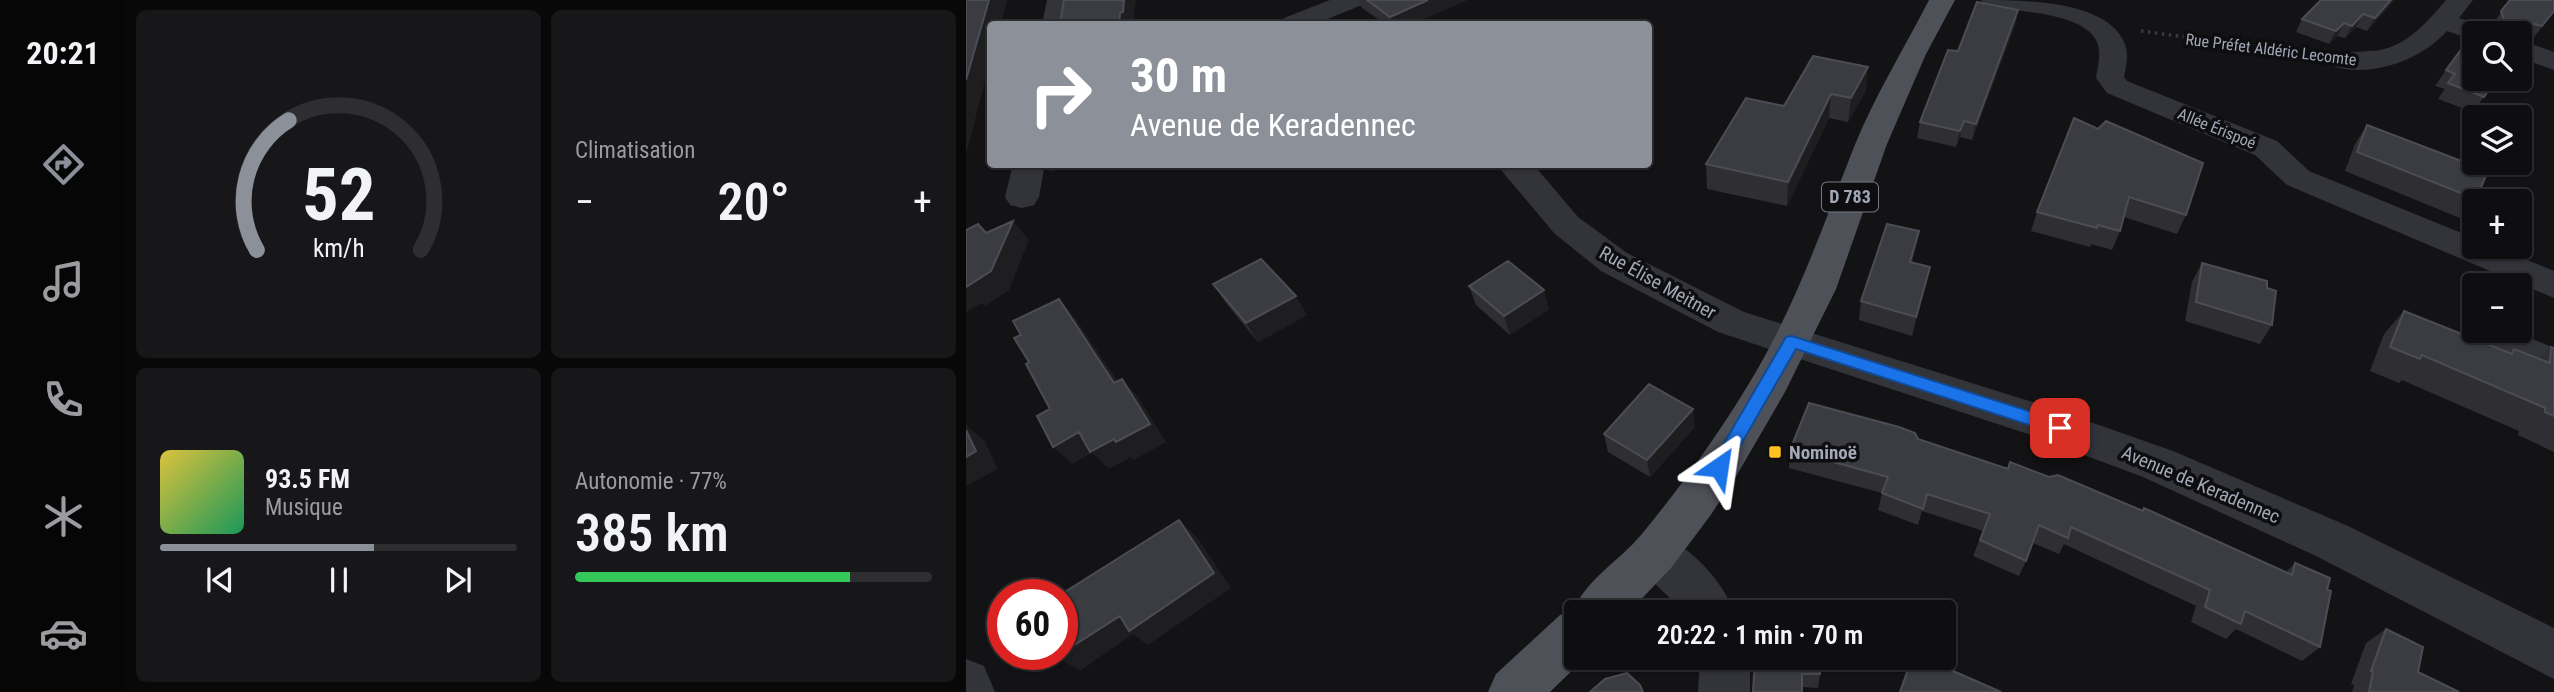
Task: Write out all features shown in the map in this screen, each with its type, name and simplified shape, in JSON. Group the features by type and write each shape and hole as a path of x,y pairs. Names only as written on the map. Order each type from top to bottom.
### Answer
{"main road":[{"name":"D 783","path":"1912,54 1926,0"},
{"name":"D 783","path":"1609,600 1655,553 1719,467 1792,342 1818,289 1871,144 1912,54 1942,0"},
{"path":"1514,692 1564,644"}],"street":[{"path":"1056,21 1060,0"},
{"path":"1292,0 1309,21"},
{"path":"1312,21 1353,0"},
{"path":"1994,0 2068,12 2103,28"},
{"name":"Rue Préfet Aldéric Lecomte","path":"2345,61 2379,59 2406,52 2426,39 2452,10"},
{"name":"Allée Érispoé","path":"2103,28 2112,45 2110,78 2117,87 2266,148 2274,153 2290,174 2503,273"},
{"path":"2532,53 2554,61"},
{"path":"1022,197 1028,168"},
{"name":"Rue Élise Meitner","path":"1517,168 1566,225 1614,262 1731,322 1792,342"},
{"name":"Allée Érispoé","path":"2532,281 2554,285"},
{"name":"Avenue de Keradennec","path":"1792,342 2042,422 2158,464 2332,541 2554,654"},
{"path":"2503,343 2554,365"},
{"path":"1655,553 1702,600"},
{"path":"1724,670 1724,692"},
{"path":"966,684 969,692"}],"path":[{"name":"Rue Préfet Aldéric Lecomte","path":"2103,28 2134,30 2345,61"}],"building":[{"path":"966,0 989,0 966,80"},
{"path":"1064,0 1124,0 1119,21 1060,21"},
{"path":"1367,0 1428,0 1390,17"},
{"path":"2321,0 2391,0 2375,18 2363,14 2352,26 2344,23 2336,31 2302,19"},
{"path":"2510,0 2554,0 2554,11 2542,26 2532,24 2532,21 2494,21 2504,20 2501,11"},
{"path":"1977,2 2018,10 1976,124 1964,121 1960,131 1920,122 1948,50 1958,51"},
{"path":"2462,48 2462,88 2448,83 2455,74 2446,70"},
{"path":"1813,56 1868,67 1851,98 1831,94 1788,182 1706,164 1746,98 1784,106"},
{"path":"2469,91 2488,91 2484,97"},
{"path":"2074,118 2098,129 2106,121 2203,163 2186,215 2129,197 2120,231 2098,225 2097,228 2037,212"},
{"path":"2367,125 2462,161 2462,175 2486,175 2480,189 2462,189 2462,193 2357,152"},
{"path":"1013,221 991,271 966,287 966,230 978,224 986,233"},
{"path":"1887,224 1919,231 1910,262 1930,267 1916,317 1861,301"},
{"path":"1261,259 1296,296 1246,323 1213,284"},
{"path":"1508,261 1544,290 1504,316 1469,286"},
{"path":"2202,263 2267,281 2267,288 2276,291 2272,325 2196,302"},
{"path":"1059,299 1114,383 1122,379 1150,424 1090,452 1079,432 1053,447 1037,416 1050,409 1026,364 1029,362 1014,338 1021,335 1013,321"},
{"path":"2404,311 2462,334 2462,343 2484,343 2512,354 2514,349 2550,363 2551,347 2554,348 2554,416 2545,412 2545,408 2422,355 2420,359 2390,347"},
{"path":"1649,384 1693,409 1647,460 1604,434"},
{"path":"1809,403 1899,427 1915,433 1918,439 2008,469 2010,462 2049,477 2058,475 2143,511 2144,508 2292,575 2295,563 2330,578 2327,590 2331,591 2320,647 2245,611 2241,624 2205,607 2210,590 2071,527 2068,538 2039,525 2026,561 1980,540 1990,514 1927,494 1923,509 1882,493 1888,477 1790,450"},
{"path":"966,430 976,451 966,457"},
{"path":"1179,520 1214,573 1129,631 1120,616 1078,643 1078,584"},
{"path":"2386,629 2423,647 2418,672 2459,692 2369,692 2371,671"},
{"path":"1754,670 1820,670 1820,674 1802,674 1802,692 1753,692"},
{"path":"1908,670 1951,670 2001,692 1900,692"},
{"path":"1627,673 1640,685 1643,692 1590,692 1605,679"}],"place":[{"name":"Nominoë","path":"1775,452"}],"route":[{"path":"1719,467 1792,342 2060,428"}]}
